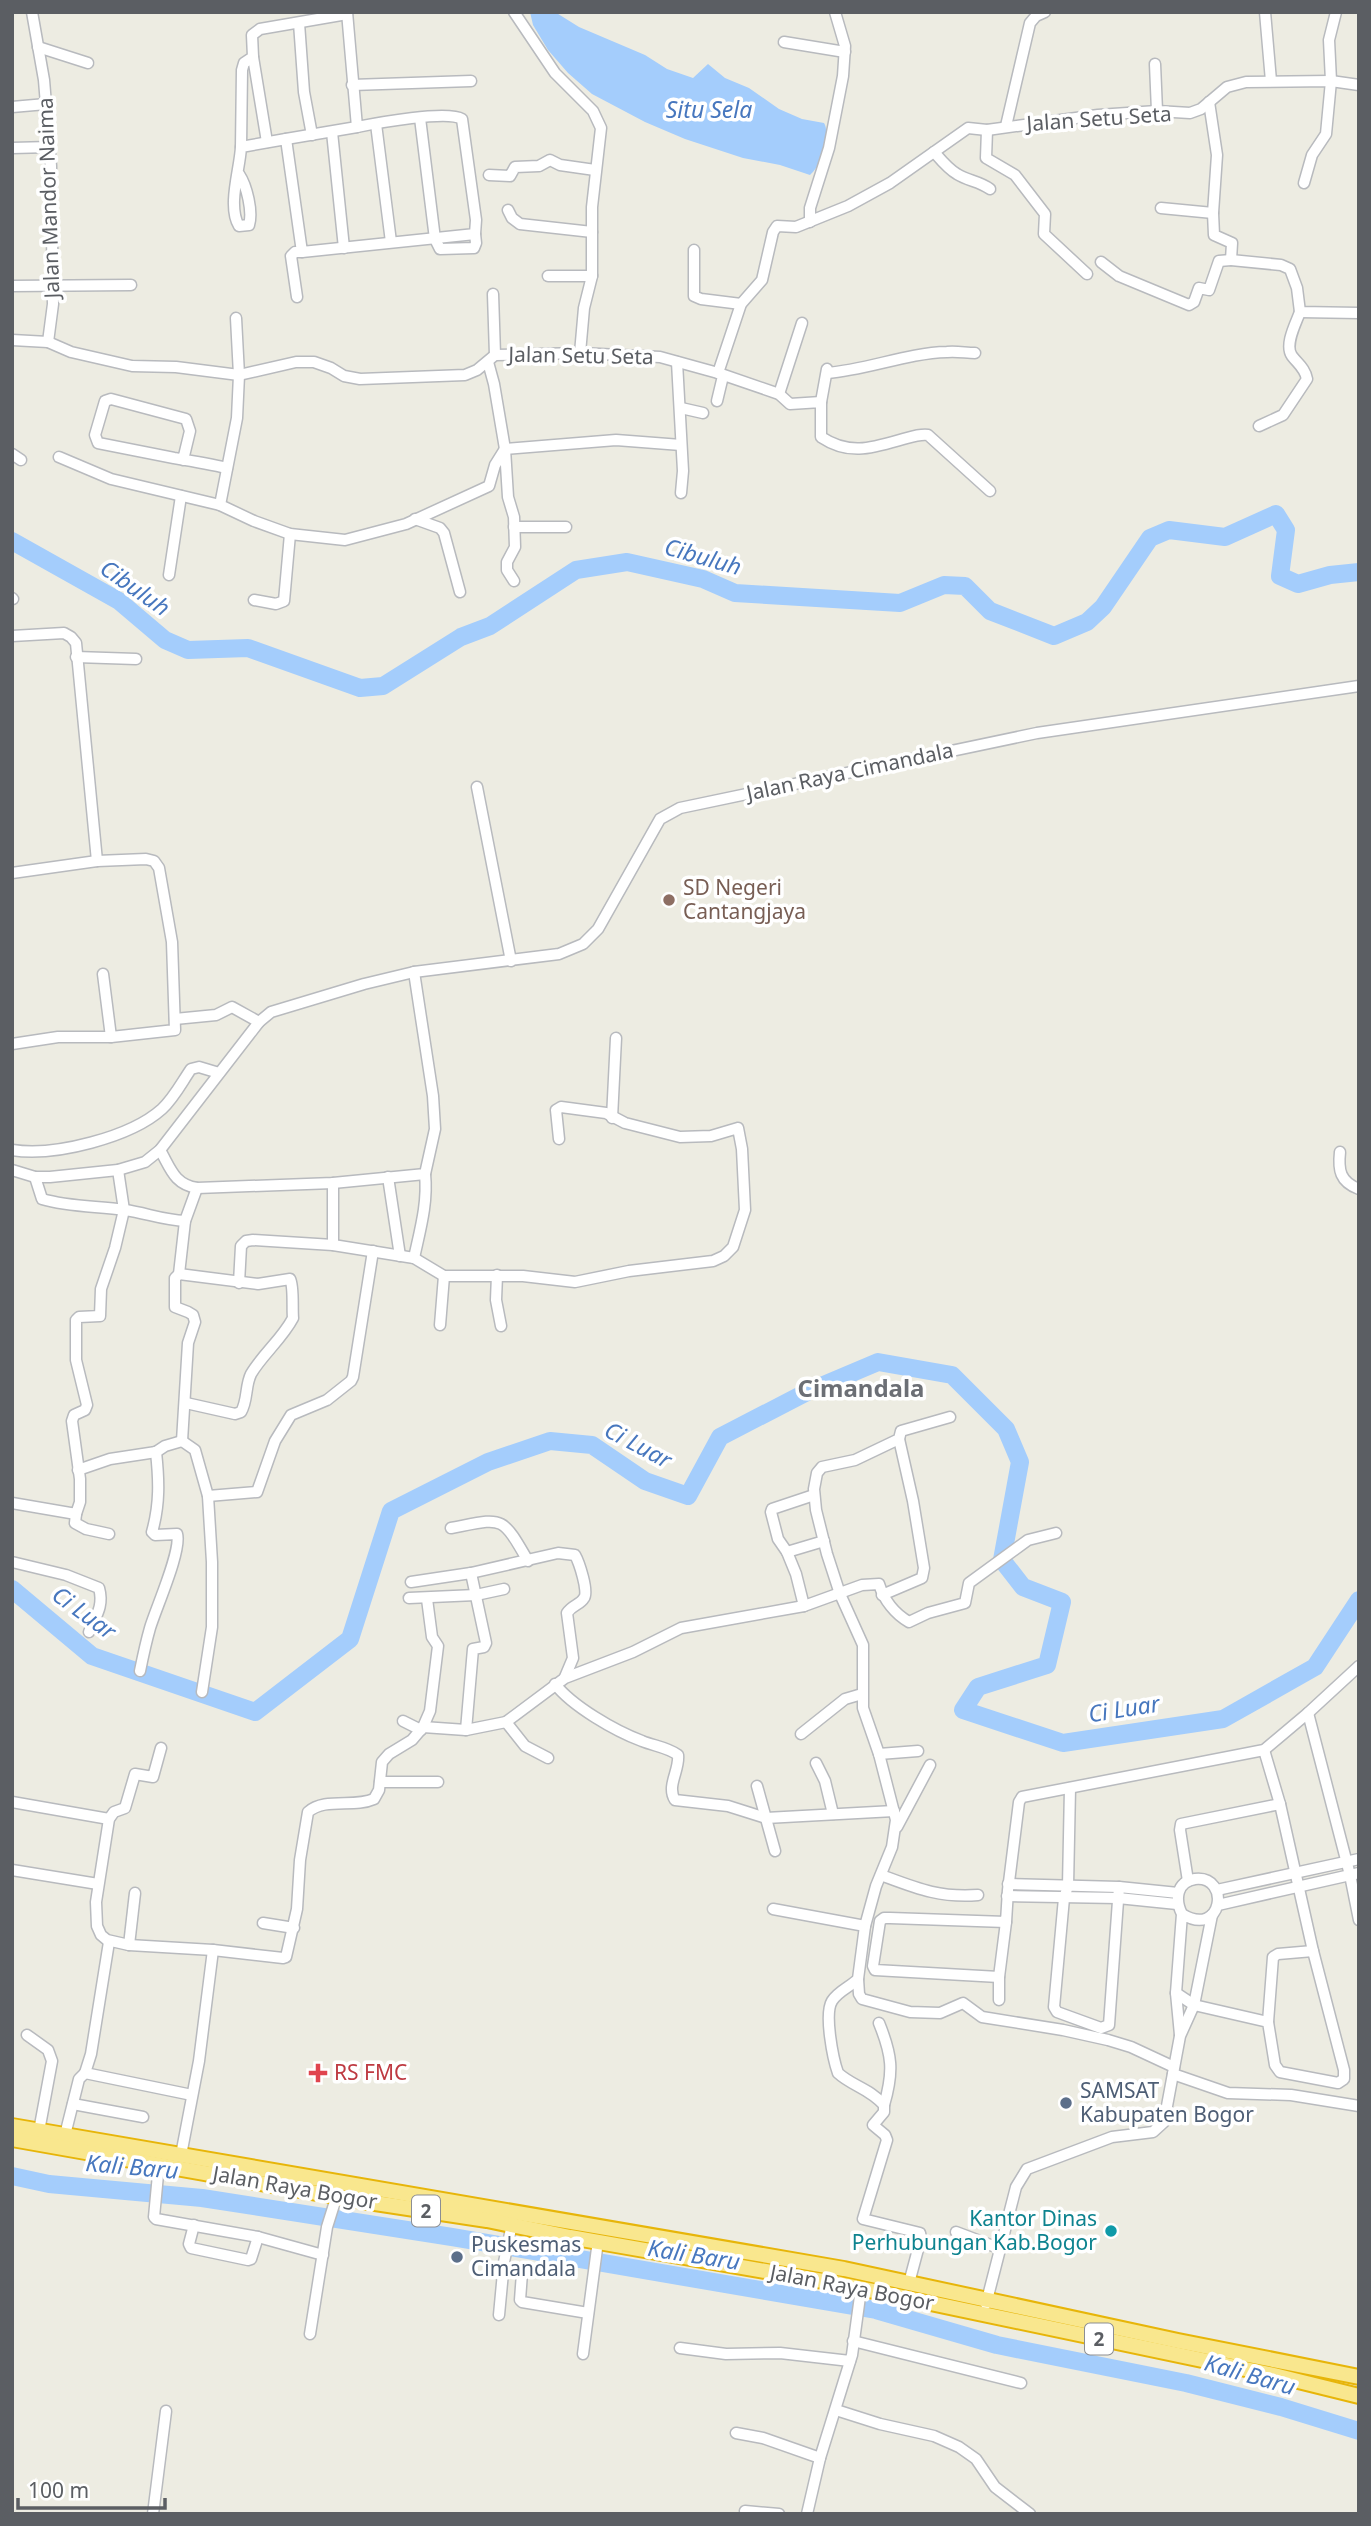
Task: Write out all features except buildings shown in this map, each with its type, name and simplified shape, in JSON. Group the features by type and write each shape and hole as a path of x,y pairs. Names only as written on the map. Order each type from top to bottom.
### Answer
{"highway":[{"name":"Jalan Raya Bogor","path":"12,2126 844,2269 1359,2377"},
{"name":"Jalan Raya Bogor","path":"12,2139 159,2170 510,2231 570,2238 983,2315 1274,2375 1359,2396"}],"street":[{"name":"Jalan Mandor Naima","path":"32,12 44,80 50,147 53,304 48,342"},
{"path":"514,12 555,73 597,118 601,135 595,170 592,276 584,308 580,353"},
{"path":"810,222 810,208 832,135 842,86 845,46 835,12"},
{"path":"1006,126 1030,23 1045,12"},
{"path":"1265,12 1271,81"},
{"path":"1304,183 1312,155 1326,134 1331,81 1329,40 1336,12"},
{"path":"267,142 252,35 256,31 347,13 357,127"},
{"path":"299,23 304,92 312,135"},
{"path":"785,42 845,52"},
{"path":"38,47 88,62"},
{"path":"239,174 242,147 242,70 244,62 253,57"},
{"path":"1155,64 1157,111"},
{"path":"352,85 471,81"},
{"name":"Jalan Setu Seta","path":"12,340 48,342 81,355 132,366 176,367 239,375 296,362 320,363 344,376 360,379 412,378 471,373 491,358 580,353 649,355 721,374 741,304 762,280 773,232 777,226 796,227 849,206 890,183 968,128 988,130 1084,116 1157,111 1190,113 1201,110 1227,87 1235,84 1331,81 1359,85"},
{"path":"1209,102 1217,155 1212,232 1217,238 1232,243 1231,260"},
{"path":"12,107 46,104"},
{"path":"242,147 420,118 456,116 462,119 476,220 475,234 295,252 291,256 297,297"},
{"path":"420,118 435,239"},
{"path":"376,124 391,242"},
{"path":"988,130 986,157 1015,175 1045,214 1044,234 1087,274"},
{"path":"332,132 344,248"},
{"path":"286,139 302,252"},
{"path":"12,148 50,147"},
{"path":"934,152 954,173 990,188"},
{"path":"489,176 510,176 515,167 539,166 550,160 560,165 595,170"},
{"path":"1161,208 1213,213"},
{"path":"508,210 512,218 520,224 592,232"},
{"path":"694,250 694,296 741,304"},
{"path":"1101,262 1119,276 1189,305 1194,302 1199,288 1209,290 1219,261 1281,265 1290,269 1297,288 1300,312 1289,347 1292,356 1306,372 1307,379 1283,415 1259,426"},
{"path":"548,276 592,276"},
{"path":"12,286 131,285"},
{"path":"493,294 491,358 505,449 508,497 514,517 514,547 507,562 513,581"},
{"path":"1300,312 1359,313"},
{"path":"220,505 237,418 239,375 236,318"},
{"path":"779,394 802,323"},
{"path":"975,353 948,352 854,370 827,371 821,402 821,435 823,439 850,450 862,450 918,435 928,435 990,491"},
{"path":"677,362 681,408 681,493"},
{"path":"717,401 721,374 779,394 795,405 821,402"},
{"path":"183,460 190,431 186,419 111,399 105,401 95,435 98,443 183,460 227,468"},
{"path":"681,408 703,414"},
{"path":"505,449 616,440 681,445"},
{"path":"59,457 111,479 220,505 290,534 345,540 374,534 415,519 489,486 495,465 505,449"},
{"path":"169,575 181,496"},
{"path":"415,519 440,528 444,533 450,547 460,592"},
{"path":"514,527 566,527"},
{"path":"254,600 276,604 284,601 290,534"},
{"path":"12,636 64,633 71,636 76,643 97,861"},
{"path":"76,657 136,659"},
{"name":"Jalan Raya Cimandala","path":"12,1170 35,1177 118,1170 145,1162 160,1150 259,1021 283,1007 414,972 559,954 583,944 592,938 660,818 680,808 1037,733 1359,686"},
{"path":"477,787 511,961"},
{"path":"12,873 97,861 146,859 154,862 159,869 172,942 175,1019 175,1030 171,1032 111,1037 58,1037 12,1044"},
{"path":"414,972 434,1118 433,1146 425,1174 425,1205 414,1258"},
{"path":"103,974 111,1037"},
{"path":"175,1019 216,1015 232,1007 259,1021"},
{"path":"612,1118 616,1038"},
{"path":"12,1150 63,1149 120,1134 154,1116 165,1106 191,1069 199,1067 219,1073"},
{"path":"239,1283 241,1246 246,1241 332,1245 414,1258 444,1276 497,1275 587,1281 629,1271 713,1261 724,1256 733,1247 746,1210 738,1128 711,1136 680,1137 659,1133 594,1110 558,1108 559,1139"},
{"path":"160,1150 177,1179 185,1186 197,1188 333,1183 425,1174"},
{"path":"1339,1152 1340,1174 1354,1187"},
{"path":"109,1534 86,1529 75,1523 80,1493 72,1421 74,1415 85,1410 88,1405 76,1360 76,1320 79,1317 100,1317 103,1281 115,1248 124,1210 118,1170"},
{"path":"35,1177 42,1199 59,1204 124,1210 162,1220 185,1221"},
{"path":"388,1177 400,1256"},
{"path":"332,1245 333,1183"},
{"path":"182,1441 188,1343 195,1322 193,1315 175,1307 175,1278 180,1274 185,1221 197,1188"},
{"path":"208,1496 257,1492 275,1441 291,1415 327,1400 351,1381 373,1251"},
{"path":"180,1274 239,1283 258,1284 290,1279 292,1283 293,1318 268,1355 253,1371 247,1387 246,1403 241,1412 235,1414 186,1403"},
{"path":"497,1275 496,1300 501,1326"},
{"path":"440,1325 444,1276"},
{"path":"882,1595 916,1582 922,1578 924,1569 899,1439 901,1430 950,1417"},
{"path":"899,1439 855,1460 822,1467 817,1473 814,1495 840,1594 863,1645 863,1708 894,1811 892,1847 865,1926 858,1979 862,1999 910,2012 940,2013 963,2003 982,2017 1063,2030 1131,2047 1173,2070 1228,2093 1291,2095 1359,2106"},
{"path":"78,1470 120,1457 156,1452 182,1441"},
{"path":"182,1441 195,1450 208,1496 212,1627 202,1692"},
{"path":"140,1671 150,1628 179,1537 177,1534 155,1535 152,1532 158,1511 160,1482 156,1452"},
{"path":"804,1606 796,1574 779,1539 772,1510 814,1495"},
{"path":"12,1503 76,1514"},
{"path":"451,1528 488,1521 500,1522 510,1531 528,1561"},
{"path":"403,1721 422,1729 466,1730 506,1722 565,1678 633,1652 681,1628 804,1606 862,1585 878,1583 882,1595 902,1618 909,1622 965,1602 969,1583 1031,1538 1056,1533"},
{"path":"787,1552 824,1541"},
{"path":"411,1582 471,1573 558,1553 571,1553 577,1558 587,1592 583,1600 570,1608 568,1613 573,1658 565,1678"},
{"path":"12,1562 66,1575 99,1588 100,1610 89,1632"},
{"path":"466,1730 472,1649 484,1647 486,1643 471,1573"},
{"path":"409,1598 476,1595 504,1589"},
{"path":"162,1748 153,1777 135,1774 125,1808 114,1812 109,1819 98,1884 97,1926 101,1935 109,1942 129,1945 283,1958 286,1956 294,1928 308,1812 320,1806 369,1801 377,1795 383,1762 389,1754 412,1740 422,1729 430,1711 438,1646 432,1637 427,1599"},
{"path":"999,2000 1008,1884 1019,1802 1022,1797 1264,1750 1359,1666"},
{"path":"555,1684 564,1696 602,1720 641,1741 666,1748 678,1755 672,1786 676,1800 729,1807 766,1818 894,1811"},
{"path":"801,1734 845,1699 862,1694"},
{"path":"1308,1713 1346,1862 1354,1874 1359,1920"},
{"path":"506,1722 525,1745 548,1758"},
{"path":"1264,1750 1280,1804 1313,1951 1344,2070 1342,2082 1338,2083 1280,2072 1275,2065 1268,2022 1273,1957 1278,1954 1313,1951"},
{"path":"879,1754 918,1751"},
{"path":"816,1763 825,1781 833,1814"},
{"path":"894,1832 930,1765"},
{"path":"380,1782 438,1782"},
{"path":"757,1786 775,1851"},
{"path":"1070,1788 1068,1886 1064,1898 1055,2009 1101,2028 1110,2025 1119,1893"},
{"path":"12,1802 109,1819"},
{"path":"1180,2036 1176,1993 1179,1904 1188,1881 1181,1824 1280,1804"},
{"path":"1217,1890 1359,1860"},
{"path":"12,1870 98,1884"},
{"path":"1008,1884 1068,1886 1179,1904 1192,1920 1203,1920 1215,1910 1299,1885 1354,1874"},
{"path":"881,1875 927,1892 978,1895"},
{"path":"1188,1881 1199,1879 1209,1882 1217,1890"},
{"path":"983,2315 1016,2187 1027,2169 1112,2137 1148,2134 1157,2130 1164,2122 1180,2036 1194,2005 1217,1890"},
{"path":"129,1945 135,1893"},
{"path":"1007,1896 1064,1898 1119,1893"},
{"path":"772,1909 865,1926"},
{"path":"999,1977 875,1970 873,1966 880,1921 884,1918 1006,1922"},
{"path":"263,1923 294,1928"},
{"path":"65,2135 80,2076 85,2073 91,2054 109,1942"},
{"path":"181,2155 199,2061 213,1950"},
{"path":"858,1979 838,1994 830,2006 835,2064 842,2077 857,2084 884,2105"},
{"path":"1176,1993 1194,2005 1268,2022"},
{"path":"879,2023 890,2050 891,2077 884,2112 873,2125 887,2140 863,2219 919,2234 921,2238 909,2283"},
{"path":"27,2035 48,2050 51,2057 52,2066 39,2131"},
{"path":"85,2073 192,2095"},
{"path":"73,2104 143,2117"},
{"path":"159,2170 155,2218 258,2236 323,2255"},
{"path":"310,2334 327,2227 336,2199"},
{"path":"194,2225 191,2248 248,2260 251,2259 258,2236"},
{"path":"499,2315 510,2231"},
{"path":"957,2232 1001,2249"},
{"path":"583,2354 598,2245"},
{"path":"504,2264 522,2273 522,2302 589,2313"},
{"path":"807,2514 820,2458 850,2361 860,2293"},
{"path":"853,2341 1021,2383"},
{"path":"680,2348 726,2354 780,2353 850,2361"},
{"path":"836,2410 880,2424 934,2436 959,2448 976,2459 995,2487 1030,2514"},
{"path":"153,2514 166,2411"},
{"path":"736,2433 762,2438 820,2458"},
{"path":"745,2511 779,2514"}],"water":[{"name":"Situ Sela","path":"530,12 555,12 579,27 645,55 667,69 693,78 708,64 725,78 749,88 779,109 802,119 824,123 826,142 818,165 810,175 780,165 743,158 685,139 645,122 592,94 568,73 548,50 533,25"}],"waterway":[{"name":"Cibuluh","path":"12,541 119,601 165,640 188,650 248,648 360,688 383,686 461,637 490,626 576,570 627,562 703,579 735,593 900,603 944,585 965,586 990,611 1054,636 1087,622 1103,607 1150,538 1169,530 1225,537 1276,514 1286,530 1280,576 1298,584 1330,575 1359,572"},
{"name":"Ci Luar","path":"12,1589 92,1656 255,1712 350,1639 391,1511 488,1462 550,1441 592,1445 645,1481 688,1496 720,1437 807,1392 878,1362 952,1375 1006,1429 1020,1462 1002,1560 1023,1587 1062,1602 1047,1665 978,1687 963,1710 1063,1743 1223,1719 1315,1667 1359,1600"},
{"name":"Kali Baru","path":"12,2176 49,2184 202,2198 452,2237 876,2310 997,2345 1186,2383 1281,2407 1359,2431"}],"place":[{"name":"SD Negeri Cantangjaya","path":"669,900"},
{"name":"RS FMC","path":"318,2073"},
{"name":"SAMSAT Kabupaten Bogor","path":"1066,2103"},
{"name":"Kantor Dinas Perhubungan Kab.Bogor","path":"1111,2231"},
{"name":"Puskesmas Cimandala","path":"457,2257"}],"district":[{"name":"Cimandala","path":"861,1389"}]}
